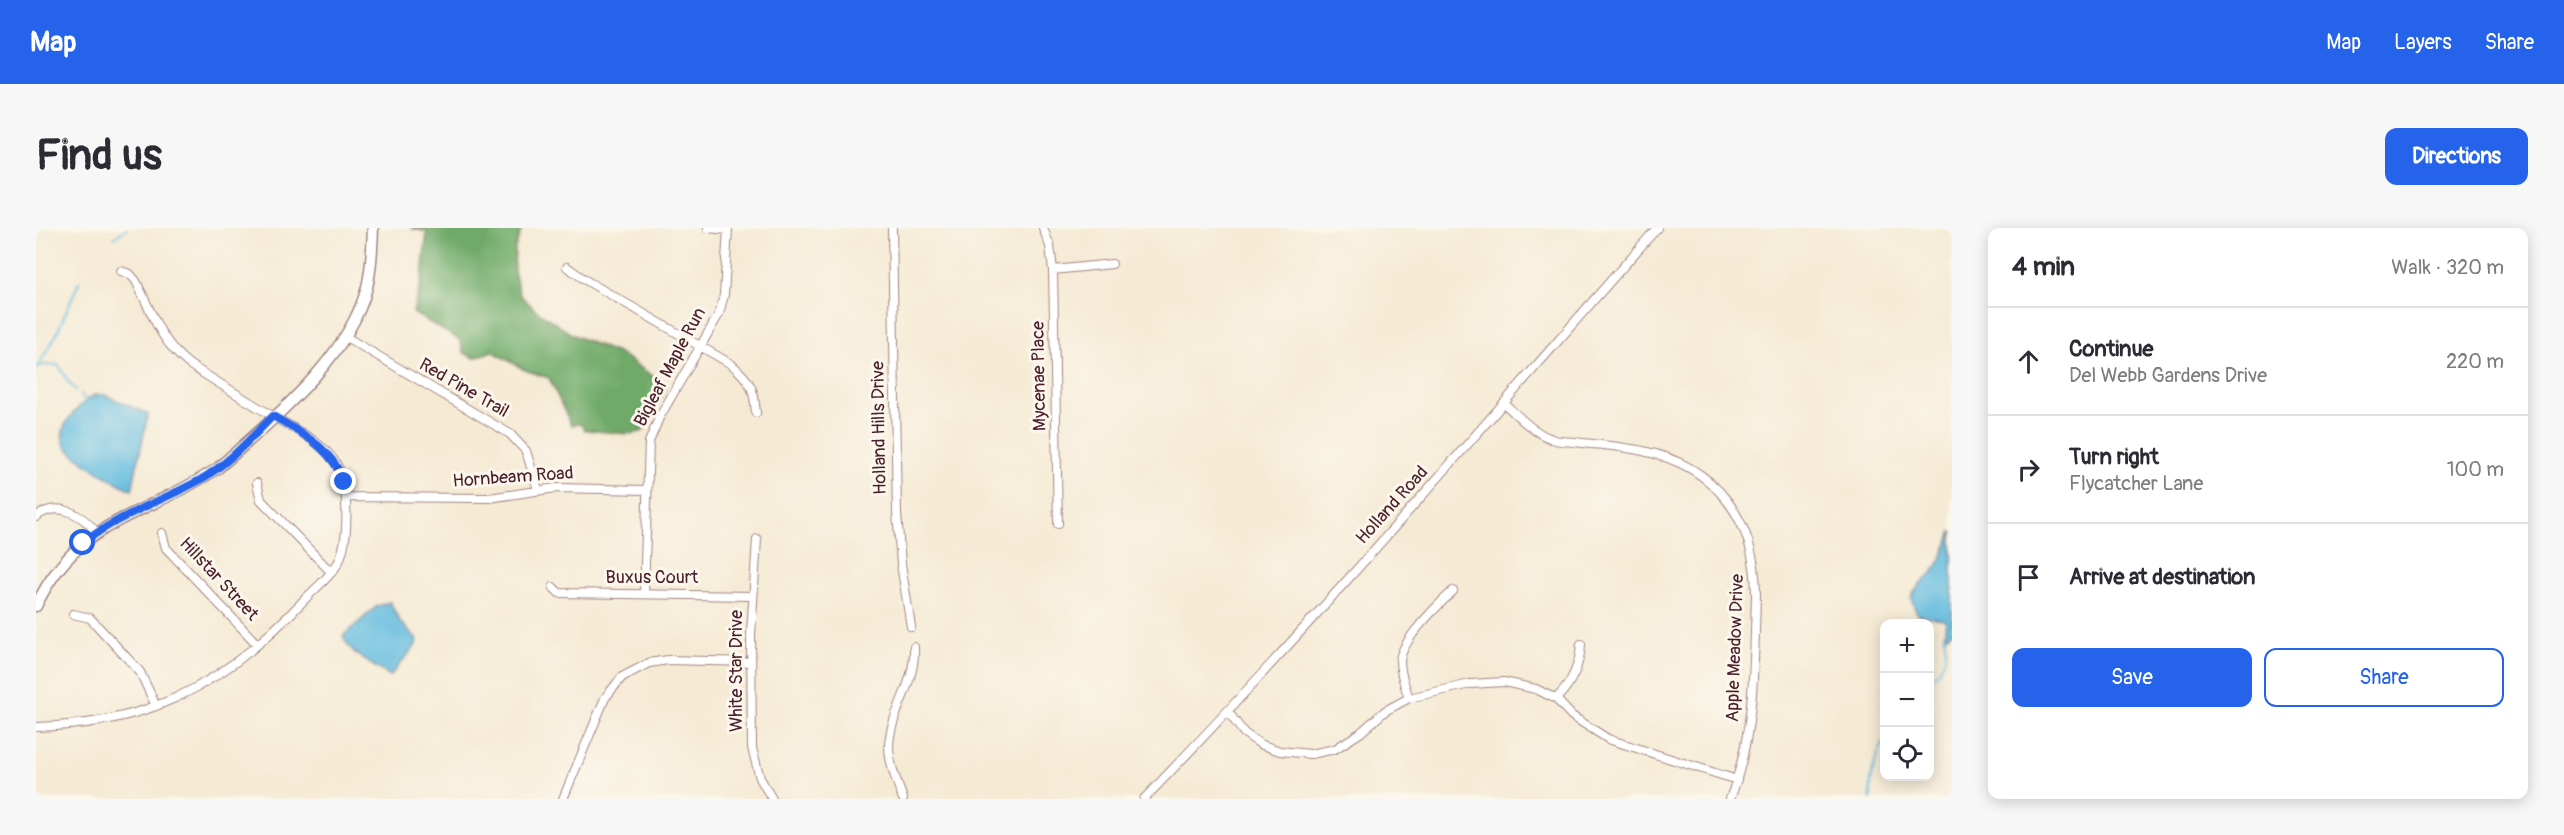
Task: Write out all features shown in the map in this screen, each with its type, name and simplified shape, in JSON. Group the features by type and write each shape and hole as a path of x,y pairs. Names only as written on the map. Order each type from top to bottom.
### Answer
{"street":[{"path":"36,606 52,578 68,557 96,532 202,479 218,468 320,371 346,338 367,287 373,228"},
{"path":"708,228 728,229"},
{"name":"Holland Hills Drive","path":"892,228 897,513 901,564 911,627"},
{"name":"Mycenae Place","path":"1043,228 1050,246 1053,270 1058,524"},
{"name":"Holland Road","path":"1144,799 1228,712 1505,404 1658,228"},
{"name":"Bigleaf Maple Run","path":"644,594 647,453 652,432 718,314 724,295 728,229"},
{"path":"1053,270 1112,264"},
{"path":"567,267 587,281 731,364 744,375 754,390 756,413"},
{"path":"36,727 99,722 156,706 198,688 227,670 285,621 331,572 343,549 346,497 339,469 333,458 306,436 190,365 173,351 161,335 136,281 130,274 122,271"},
{"name":"Red Pine Trail","path":"346,338 510,434 526,451 538,490"},
{"name":"Apple Meadow Drive","path":"1505,404 1526,424 1552,439 1643,451 1672,459 1715,486 1736,512 1748,538 1756,576 1751,716 1745,750 1730,799"},
{"path":"257,483 261,500 331,572"},
{"name":"Hornbeam Road","path":"346,497 489,498 556,488 646,490"},
{"path":"36,517 46,511 68,511 79,515 96,532"},
{"name":"Hillstar Street","path":"162,533 166,548 257,644"},
{"name":"White Star Drive","path":"757,539 751,662 752,748 760,778 772,799"},
{"name":"Buxus Court","path":"553,587 559,593 753,596"},
{"path":"1409,698 1402,678 1400,660 1406,642 1453,591"},
{"path":"73,614 90,618 133,664 147,683 156,706"},
{"path":"1556,699 1580,662 1581,644"},
{"path":"903,799 890,757 889,744 892,728 912,676 914,647"},
{"path":"563,799 605,698 622,677 649,663 668,660 751,662"},
{"path":"1228,712 1244,733 1260,744 1280,751 1311,754 1335,749 1360,733 1385,711 1409,698 1470,684 1504,682 1536,689 1556,699 1572,716 1608,739 1737,780"}],"green space":[{"path":"410,228 522,228 515,248 514,271 520,295 536,310 573,335 622,355 667,386 643,431 630,434 615,433 585,430 580,424 571,425 549,378 525,370 492,351 474,358 463,352 460,340 413,313 421,283 427,232"}],"water":[{"path":"94,395 105,395 148,414 132,490 84,462 64,443 63,429 67,422 77,409"},
{"path":"1952,531 1952,631 1944,637 1946,620 1917,614 1911,598 1933,572 1949,542"},
{"path":"390,602 400,622 417,639 416,645 390,676 357,654 343,636 376,607"}],"waterway":[{"path":"114,238 127,228"},
{"path":"36,370 56,335 79,282"},
{"path":"39,365 59,365 68,382 76,390"},
{"path":"81,394 86,401"},
{"path":"1934,676 1940,669 1945,657 1945,635"},
{"path":"1871,799 1873,770 1880,749"}],"route":[{"path":"83,543 96,532 117,520 202,479 218,468 273,416 324,449 333,458 344,482"}]}
